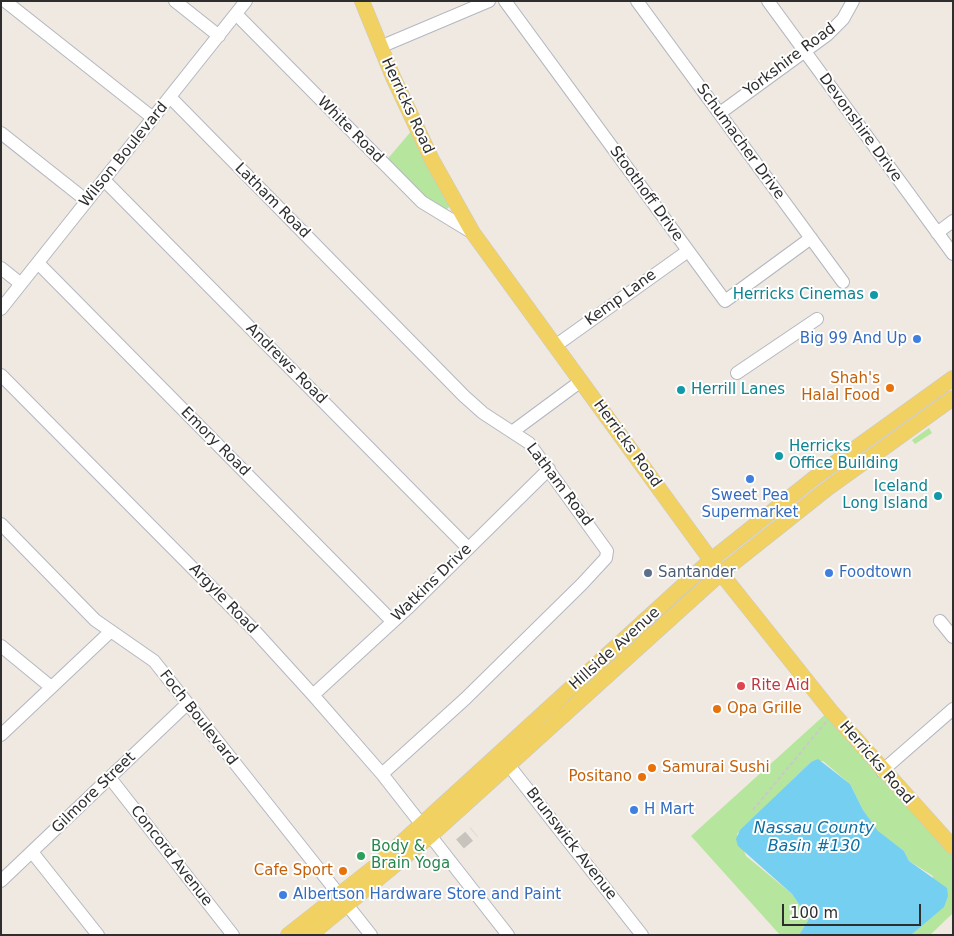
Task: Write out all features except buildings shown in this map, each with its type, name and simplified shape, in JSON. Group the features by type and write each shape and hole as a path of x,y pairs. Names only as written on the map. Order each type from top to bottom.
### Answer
{"main road":[{"name":"Herricks Road","path":"362,1 380,47 432,160 473,233 721,573 834,715 882,771 953,847"},
{"name":"Hillside Avenue","path":"310,935 344,900 426,831 504,759 711,560 818,475 953,378"},
{"name":"Hillside Avenue","path":"504,759 721,573 828,488 953,398"},
{"name":"Hillside Avenue","path":"288,935 344,900"}],"street":[{"path":"5,1 153,118"},
{"path":"175,1 219,36"},
{"name":"Wilson Boulevard","path":"1,309 246,1"},
{"path":"380,47 489,1"},
{"name":"Stoothoff Drive","path":"505,1 725,301 811,238"},
{"name":"Schumacher Drive","path":"637,1 843,282"},
{"name":"Devonshire Drive","path":"768,1 953,254"},
{"name":"Yorkshire Road","path":"720,113 827,35 843,19 853,1"},
{"name":"White Road","path":"236,14 422,202 473,233"},
{"name":"Latham Road","path":"170,98 464,396 483,413 529,443 605,548 606,558 466,699 382,774"},
{"path":"1,133 87,201"},
{"name":"Andrews Road","path":"104,180 468,548"},
{"path":"937,233 953,221"},
{"name":"Kemp Lane","path":"555,346 688,251"},
{"name":"Emory Road","path":"38,263 392,621"},
{"path":"1,268 21,284"},
{"path":"738,373 816,319"},
{"name":"Argyle Road","path":"1,375 253,629 313,695 382,774 508,935"},
{"path":"512,432 581,381"},
{"name":"Watkins Drive","path":"313,695 549,469"},
{"name":"Foch Boulevard","path":"1,524 95,620 154,661 371,935"},
{"path":"940,622 953,636"},
{"path":"1,735 110,631"},
{"path":"1,646 52,687"},
{"name":"Gilmore Street","path":"1,881 187,704"},
{"path":"882,771 953,709"},
{"name":"Brunswick Avenue","path":"504,759 642,935"},
{"name":"Concord Avenue","path":"110,778 233,935"},
{"path":"32,852 98,935"}],"path":[{"path":"753,810 809,740 834,715"}],"green space":[{"path":"413,129 453,203 444,212 424,200 385,162"},
{"path":"929,428 932,433 915,444 912,440"},
{"path":"829,711 953,847 953,913 930,935 911,935 924,923 933,876 909,861 904,851 877,831 863,810 850,784 823,761 811,762 737,834 746,856 792,894 809,919 799,935 780,935 691,836"}],"water":[{"name":"Nassau County Basin #130","path":"818,759 850,784 863,810 878,831 904,851 909,861 947,888 948,896 944,907 911,935 799,935 809,919 792,894 738,846 736,839 740,830 811,762"}],"tunnel":[{"path":"460,844 474,832"}],"place":[{"name":"Herricks Cinemas","path":"874,295"},
{"name":"Big 99 And Up","path":"917,339"},
{"name":"Shah's Halal Food","path":"890,388"},
{"name":"Herrill Lanes","path":"681,390"},
{"name":"Herricks Office Building","path":"779,456"},
{"name":"Sweet Pea Supermarket","path":"750,479"},
{"name":"Iceland Long Island","path":"938,496"},
{"name":"Santander","path":"648,573"},
{"name":"Foodtown","path":"829,573"},
{"name":"Rite Aid","path":"741,686"},
{"name":"Opa Grille","path":"717,709"},
{"name":"Samurai Sushi","path":"652,768"},
{"name":"Positano","path":"642,777"},
{"name":"H Mart","path":"634,810"},
{"name":"Body & Brain Yoga","path":"361,856"},
{"name":"Cafe Sport","path":"343,871"},
{"name":"Albertson Hardware Store and Paint","path":"283,895"}]}
